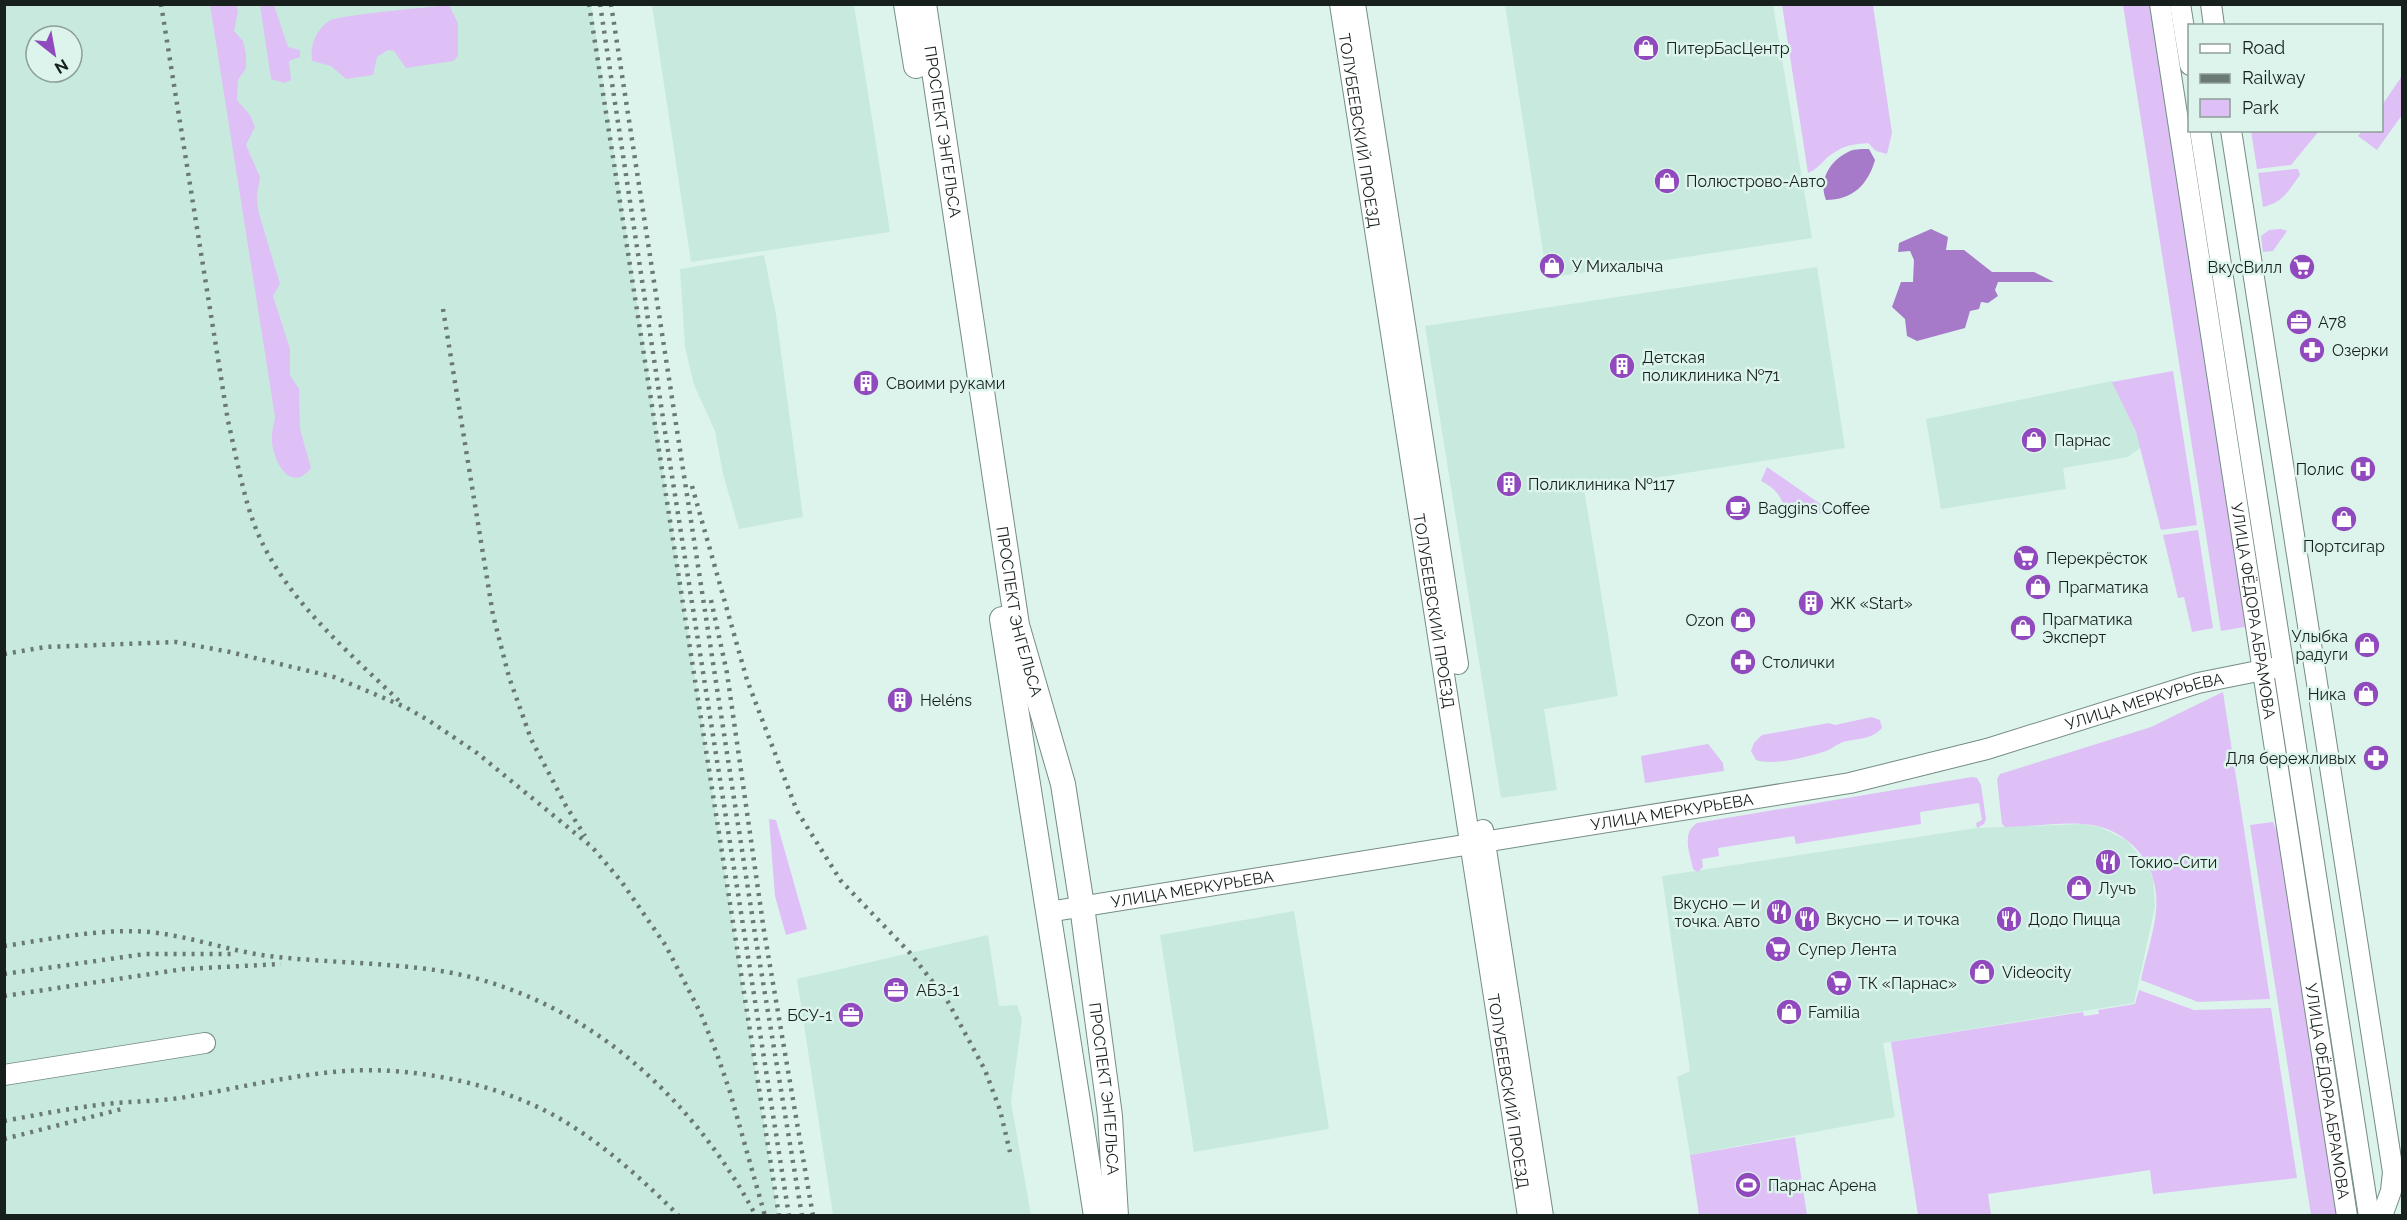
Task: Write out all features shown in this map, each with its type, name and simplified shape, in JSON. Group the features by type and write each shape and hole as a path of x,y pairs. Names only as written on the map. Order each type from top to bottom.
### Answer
{"main road":[{"name":"ПРОСПЕКТ ЭНГЕЛЬСА","path":"906,4 1096,1215"},
{"name":"ПРОСПЕКТ ЭНГЕЛЬСА","path":"924,4 1017,625 1063,783 1083,906 1110,1116 1116,1215"}],"street":[{"name":"ТОЛУБЕЕВСКИЙ ПРОЕЗД","path":"1340,4 1478,842 1543,1215"},
{"name":"ТОЛУБЕЕВСКИЙ ПРОЕЗД","path":"1355,4 1478,842 1528,1215"},
{"name":"УЛИЦА ФЁДОРА АБРАМОВА","path":"2160,4 2369,1215"},
{"path":"2180,4 2188,53"},
{"path":"2211,4 2214,24"},
{"name":"УЛИЦА ФЁДОРА АБРАМОВА","path":"2200,132 2347,1215"},
{"path":"2231,132 2393,1172 2391,1191 2382,1215"},
{"name":"УЛИЦА МЕРКУРЬЕВА","path":"1048,912 1850,783 1987,749 2198,683 2274,668"},
{"path":"4,1075 205,1043"}],"shaded area":[{"path":"5,5 591,5 778,1215 5,1216"},
{"path":"652,5 854,5 890,232 691,262"},
{"path":"1505,5 1773,5 1812,238 1547,278"},
{"path":"1869,149 1875,160 1863,184 1851,194 1826,200 1825,178 1832,165 1850,151"},
{"path":"1931,229 1948,237 1946,250 1964,250 1992,272 2034,272 2054,282 1998,282 1995,290 1998,296 1988,303 1981,302 1979,309 1970,311 1965,328 1917,341 1907,336 1905,319 1892,307 1901,282 1913,282 1914,260 1910,251 1898,252 1899,243"},
{"path":"764,255 776,315 803,517 739,529 723,474 715,431 694,385 685,347 680,269"},
{"path":"1817,267 1845,448 1584,489 1618,696 1544,709 1557,790 1501,798 1425,326"},
{"name":"Парнас","path":"2112,381 2136,432 2140,448 2128,457 2063,468 2066,489 1941,509 1926,419"},
{"path":"2082,824 2100,827 2126,840 2147,864 2153,879 2155,907 2134,1003 1883,1043 1895,1117 1690,1155 1677,1077 1690,1071 1662,876 1977,828"},
{"path":"1294,911 1329,1129 1194,1152 1160,935"},
{"path":"988,935 999,1006 1017,1005 1022,1019 1011,1102 1031,1215 833,1215 797,979"}],"green space":[{"path":"210,5 236,5 238,11 234,31 243,41 246,54 246,68 238,80 237,100 250,115 255,127 246,145 260,177 257,196 258,210 280,284 273,296 290,349 290,375 299,389 300,429 311,468 297,478 284,472 273,449 272,435 275,417"},
{"path":"260,5 274,5 288,47 300,50 300,57 289,61 291,80 284,83 271,79"},
{"path":"449,5 458,23 458,56 453,61 406,68 394,51 388,50 377,57 373,75 346,79 331,66 312,61 314,39 329,21 366,14"},
{"path":"1782,5 1873,5 1892,133 1887,154 1876,151 1868,143 1851,145 1831,154 1808,173"},
{"path":"2123,5 2153,5 2250,626 2221,631"},
{"path":"2402,76 2402,115 2377,150 2358,136 2361,132 2383,132 2383,104"},
{"path":"2251,132 2318,132 2291,165 2257,169"},
{"path":"2298,169 2300,175 2289,191 2281,199 2263,207 2258,173"},
{"path":"2269,230 2287,231 2273,251 2263,252 2261,236"},
{"path":"2173,371 2197,525 2161,530 2136,432 2112,382"},
{"path":"1767,467 1832,512 1786,517 1779,495 1761,481"},
{"path":"2198,530 2213,628 2192,632 2184,597 2178,598 2163,535"},
{"path":"2223,692 2270,999 2198,1002 2141,980 2154,926 2156,894 2149,867 2133,845 2110,830 2083,824 2005,827 2002,824 1997,779 2000,774 2151,727"},
{"path":"1872,717 1880,720 1882,728 1878,732 1864,738 1843,742 1810,756 1763,762 1756,760 1751,751 1754,743 1762,735 1829,723 1835,725"},
{"path":"1708,744 1723,763 1724,771 1645,783 1641,756"},
{"path":"1977,778 1981,785 1986,819 1984,824 1977,828 1976,823 1982,820 1979,803 1920,812 1921,824 1796,844 1794,836 1718,848 1719,856 1702,859 1703,867 1698,872 1693,869 1688,838 1692,827 1697,823"},
{"path":"769,819 776,820 807,929 786,935 775,896"},
{"path":"2273,822 2285,852 2338,1215 2311,1215 2250,825"},
{"path":"2139,990 2194,1010 2271,1008 2297,1178 2153,1194 2150,1170 1988,1194 1991,1215 1918,1215 1891,1042 2083,1012 2084,1016 2099,1014 2098,1010 2135,1004"},
{"name":"Парнас Арена","path":"1795,1137 1807,1215 1699,1215 1690,1155"}],"railway":[{"path":"161,4 228,421 254,524 266,550 298,598 337,641 399,701"},
{"path":"589,4 779,1216"},
{"path":"600,4 789,1216"},
{"path":"611,4 755,934 802,1216"},
{"path":"443,309 493,615 509,677 531,739 566,806 585,836"},
{"path":"692,486 747,680 797,811 841,881 910,953 947,1000 985,1070 1000,1110 1010,1152"},
{"path":"711,600 727,673 764,931 813,1216"},
{"path":"4,654 45,647 176,642 230,652 334,677 405,707 477,753 592,847 621,881 666,946 701,1014 717,1054 765,1216"},
{"path":"4,946 94,933 149,932 269,956 420,968 492,983 539,1002 584,1026 626,1056 665,1091 699,1130 730,1172 756,1216"},
{"path":"4,974 145,954 234,954"},
{"path":"4,996 184,969 281,964"},
{"path":"4,1121 98,1105 180,1098 324,1073 372,1070 431,1075 517,1098 567,1123 626,1166 679,1216"},
{"path":"4,1139 122,1109"}],"place":[{"name":"ПитерБасЦентр","path":"1646,48"},
{"name":"Полюстрово-Авто","path":"1667,181"},
{"name":"У Михалыча","path":"1552,266"},
{"name":"ВкусВилл","path":"2302,267"},
{"name":"А78","path":"2299,322"},
{"name":"Озерки","path":"2312,350"},
{"name":"Детская поликлиника №71","path":"1622,366"},
{"name":"Своими руками","path":"866,383"},
{"name":"Парнас","path":"2034,440"},
{"name":"Полис","path":"2363,469"},
{"name":"Поликлиника №117","path":"1509,484"},
{"name":"Baggins Coffee","path":"1738,508"},
{"name":"Портсигар","path":"2344,519"},
{"name":"Перекрёсток","path":"2026,558"},
{"name":"Прагматика","path":"2038,587"},
{"name":"ЖК «Start»","path":"1811,603"},
{"name":"Ozon","path":"1743,620"},
{"name":"Прагматика Эксперт","path":"2023,628"},
{"name":"Улыбка радуги","path":"2367,645"},
{"name":"Столички","path":"1743,662"},
{"name":"Ника","path":"2366,694"},
{"name":"Heléns","path":"900,700"},
{"name":"Для бережливых","path":"2376,758"},
{"name":"Токио-Сити","path":"2108,862"},
{"name":"Лучъ","path":"2079,888"},
{"name":"Вкусно — и точка. Авто","path":"1779,912"},
{"name":"Вкусно — и точка","path":"1807,919"},
{"name":"Додо Пицца","path":"2009,919"},
{"name":"Супер Лента","path":"1778,949"},
{"name":"Videocity","path":"1982,972"},
{"name":"ТК «Парнас»","path":"1839,983"},
{"name":"АБЗ-1","path":"896,990"},
{"name":"Familia","path":"1789,1012"},
{"name":"БСУ-1","path":"851,1015"},
{"name":"Парнас Арена","path":"1748,1185"}]}
